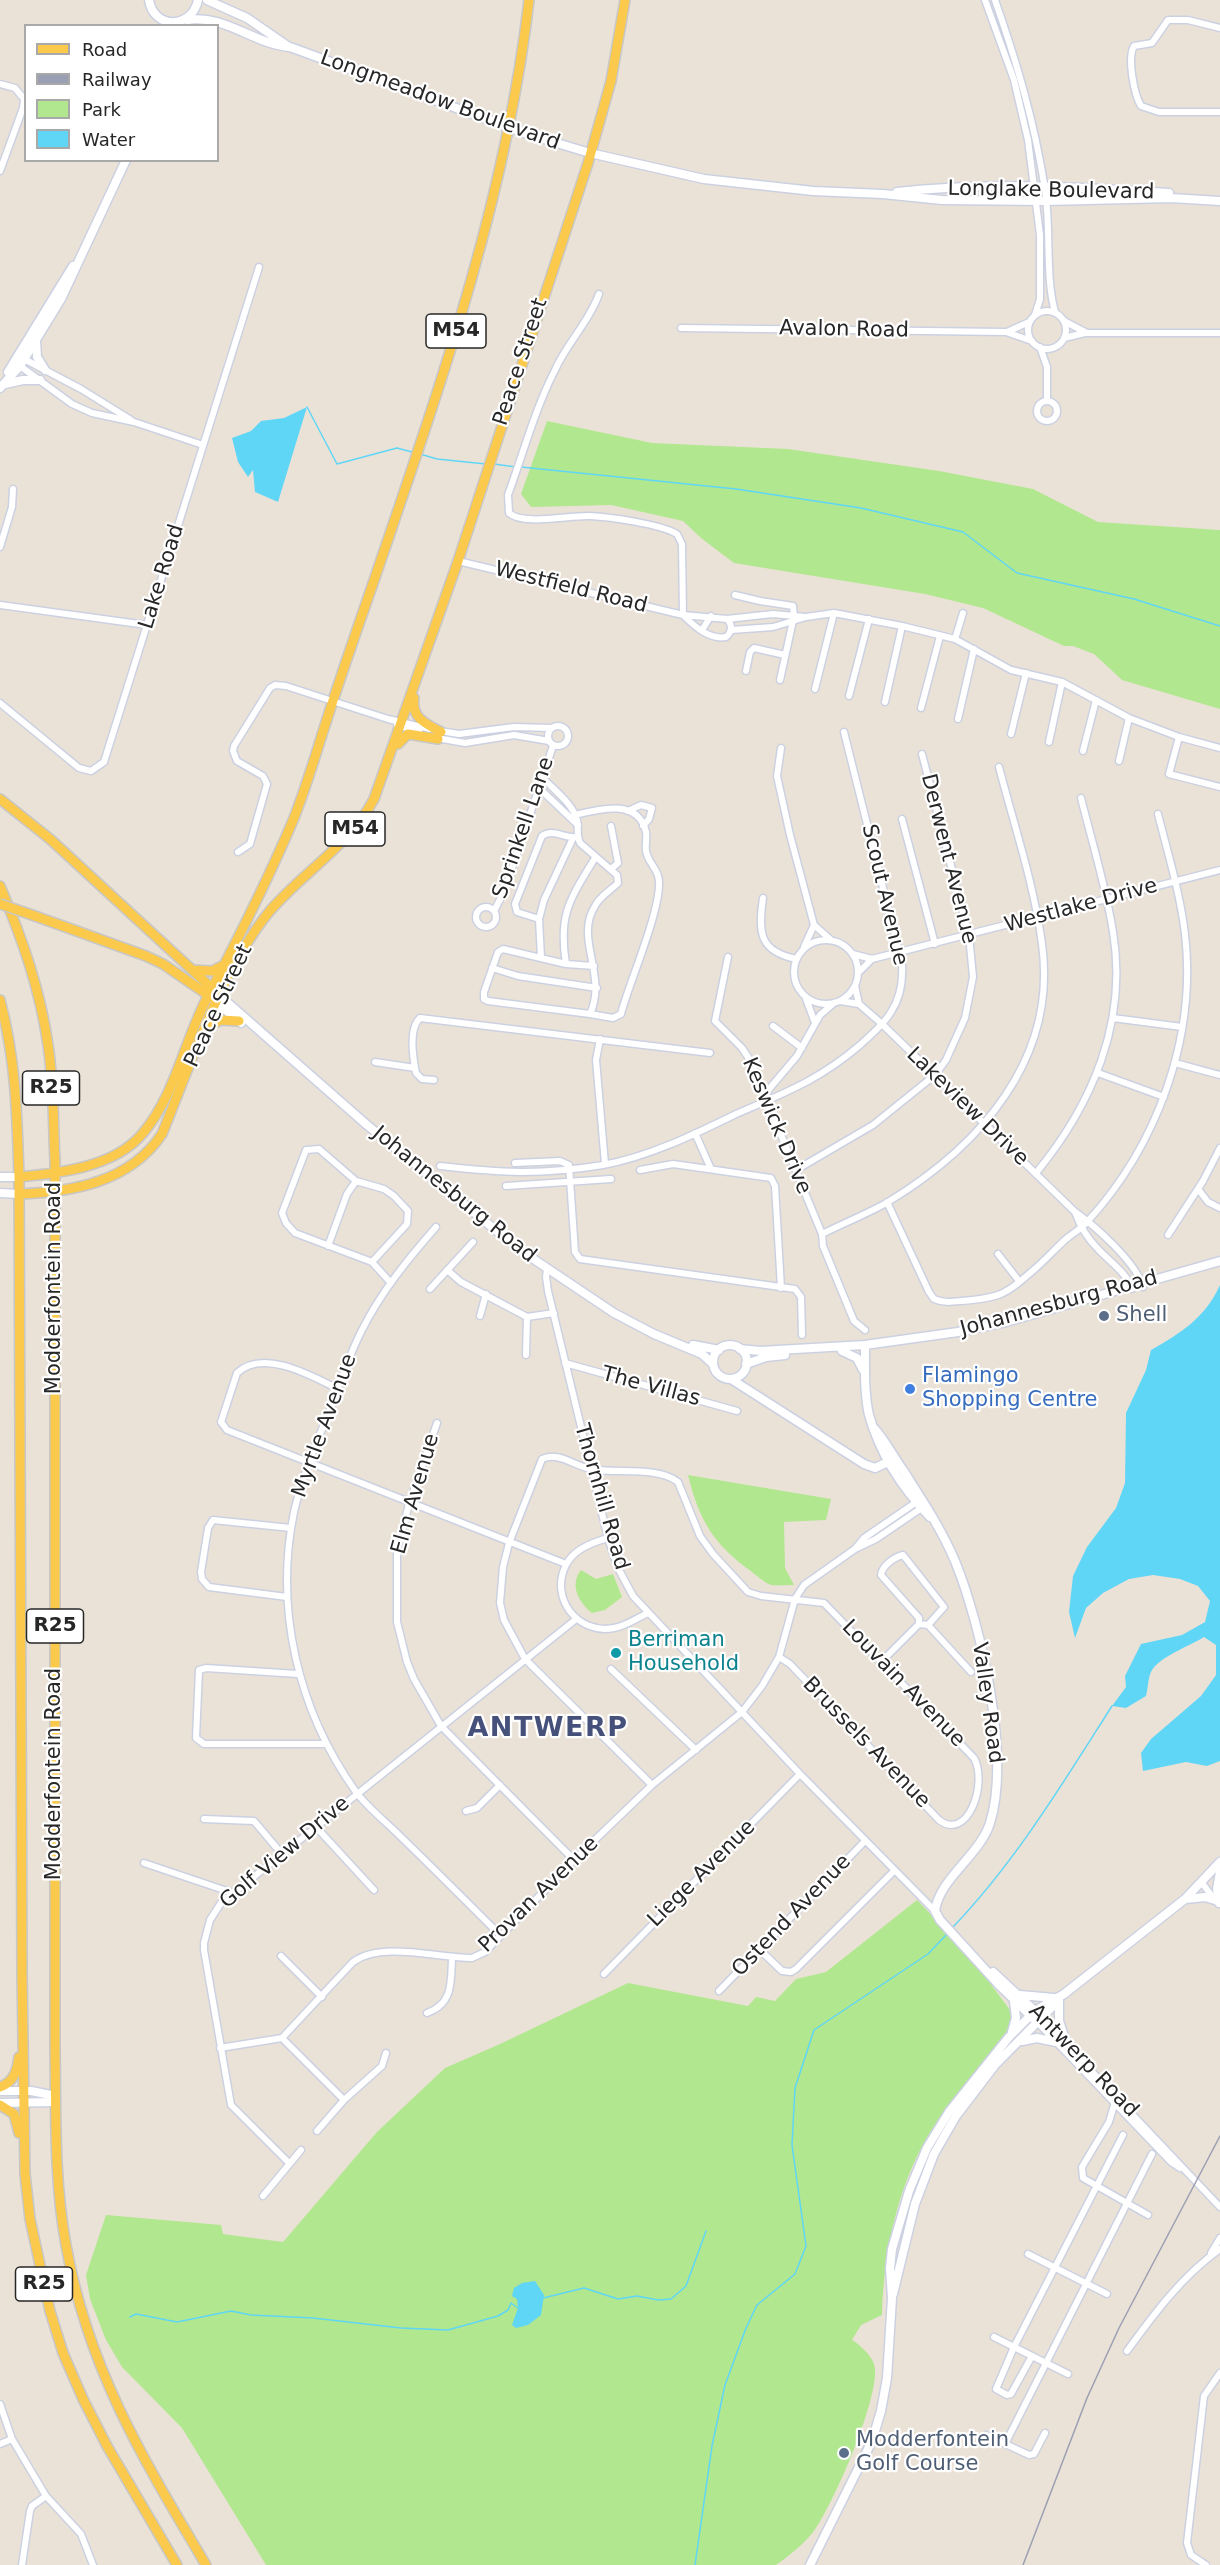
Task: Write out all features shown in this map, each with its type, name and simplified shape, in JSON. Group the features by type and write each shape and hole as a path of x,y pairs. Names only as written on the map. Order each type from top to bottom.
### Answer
{"main road":[{"name":"Peace Street","path":"55,1174 111,1156 135,1141 154,1119 210,991 295,817 405,489 488,224 509,128 529,0"},
{"name":"Peace Street","path":"19,1194 56,1192 100,1181 125,1170 152,1149 162,1134 218,1000 243,951 270,912 349,836 374,799 458,561 590,153 611,81 625,0"},
{"path":"417,681 413,705 415,712 422,722 440,735"},
{"path":"391,755 400,740 408,734 440,735"},
{"path":"0,799 50,839 192,970 218,1000"},
{"name":"Modderfontein Road","path":"0,886 31,964 49,1047 56,1192 56,2099 57,2169 65,2244 89,2337 105,2381 128,2430 206,2565"},
{"path":"0,904 146,956 210,991"},
{"path":"192,970 212,971 222,966"},
{"name":"Modderfontein Road","path":"0,1000 12,1048 16,1081 19,1177 22,1974 25,2174 30,2219 38,2262 63,2353 107,2446 177,2565"},
{"path":"206,1028 220,1020 239,1021"},
{"name":"M54","path":"19,1177 55,1174"},
{"path":"0,2089 12,2080 18,2067 22,1974"},
{"path":"0,2104 10,2110 17,2119 25,2174"}],"street":[{"path":"187,20 193,14 198,0"},
{"name":"Longmeadow Boulevard","path":"207,0 247,18 290,47"},
{"path":"985,0 1017,89 1028,140 1040,235 1040,299 1035,315"},
{"path":"995,0 1031,111 1046,201 1051,285 1055,312"},
{"path":"148,1 159,22 175,24"},
{"path":"1220,28 1173,18 1163,24 1152,43 1134,46 1131,52 1135,95 1141,106 1159,112 1220,112"},
{"name":"Longmeadow Boulevard","path":"175,24 187,20 209,19 509,128 590,153"},
{"path":"219,27 247,33"},
{"path":"0,84 20,92 24,103 0,171"},
{"name":"Longlake Boulevard","path":"590,153 675,173 732,183 813,191 883,194 942,200 1220,199"},
{"path":"1,385 62,298 125,162"},
{"name":"Longlake Boulevard","path":"883,194 946,188 1044,187 1220,199"},
{"path":"19,361 92,235"},
{"name":"Lake Road","path":"0,703 79,768 86,771 97,769 106,756 259,267"},
{"path":"599,294 593,310 554,370 508,495 508,513 521,519 591,516 627,521 677,534 682,544 683,615"},
{"path":"1047,367 1040,347 1032,341 1028,332 1029,322 1035,315 1045,310 1055,312 1064,321 1085,333"},
{"path":"1047,400 1047,367 1049,358 1066,333 1064,321"},
{"name":"Avalon Road","path":"1006,332 1029,322"},
{"name":"Avalon Road","path":"681,328 1006,332 1032,341"},
{"path":"1064,338 1085,333 1220,333"},
{"path":"36,336 37,357 45,370"},
{"path":"1040,347 1056,346"},
{"path":"19,361 45,370 134,422"},
{"path":"19,361 72,404 92,413 134,422 203,445"},
{"path":"1,385 23,380 40,380"},
{"path":"0,547 12,507 13,489"},
{"name":"Westfield Road","path":"458,561 683,615 727,619 773,614 793,620"},
{"path":"735,595 760,601 792,604 793,620 780,680"},
{"path":"0,605 147,625"},
{"path":"955,639 963,613"},
{"path":"814,689 834,614"},
{"path":"731,630 834,614 902,626 955,639 1011,670 1062,682 1129,718 1179,737 1220,748"},
{"name":"Westfield Road","path":"683,615 702,630"},
{"path":"711,616 702,630 721,638 726,637 731,630 731,623 727,619"},
{"path":"742,617 745,622 743,629"},
{"path":"849,696 869,619"},
{"path":"885,702 902,626"},
{"path":"921,708 940,636"},
{"path":"746,671 750,651 754,648 786,655"},
{"path":"958,720 974,649"},
{"path":"1011,734 1026,673"},
{"path":"1049,742 1062,682"},
{"path":"238,852 250,844 267,784 263,776 237,761 233,751 236,741 270,688 280,685 402,724"},
{"path":"1083,751 1096,700"},
{"path":"1119,761 1129,718"},
{"name":"Sprinkell Lane","path":"402,724 465,742 514,735 551,743 540,789 504,892 494,911"},
{"name":"Sprinkell Lane","path":"440,735 514,727 552,728"},
{"path":"552,728 563,728 568,736 563,745 551,743 548,734 552,728"},
{"name":"Scout Avenue","path":"766,1098 814,1080 849,1054 891,1013 901,987 900,952 844,732"},
{"path":"1179,737 1170,774 1220,787"},
{"path":"781,748 777,769 778,784 814,925 831,940 847,948 853,954 858,973 855,986 859,1004 819,1003 805,996"},
{"name":"Derwent Avenue","path":"796,1170 873,1125 935,1075 956,1041 970,996 973,977 969,935 922,754"},
{"path":"822,1234 887,1202 958,1149 985,1124 1023,1068 1040,1016 1044,971 1038,918 999,767"},
{"path":"542,958 539,919 549,885 571,847 578,825 568,804 543,779"},
{"path":"540,789 578,825"},
{"path":"1036,1173 1069,1130 1098,1073 1113,1018 1116,986 1115,946 1081,798"},
{"path":"628,811 641,805 652,808 649,819 643,826"},
{"path":"575,815 606,807 628,811 637,816 643,826 649,862 658,876 657,905 621,1014 613,1018 484,999 484,992 498,952 503,949 566,964 594,966"},
{"path":"887,1202 934,1299 941,1302 991,1299 1006,1292 1081,1228 1113,1190 1143,1143 1164,1097 1175,1063 1186,998 1185,946 1181,909 1158,814"},
{"path":"902,819 936,944"},
{"path":"611,826 618,863 611,869"},
{"path":"539,919 517,912 515,904 542,836 551,832 575,838 595,858 617,874 618,883 595,906 588,929 597,988 595,1003 590,1014"},
{"path":"566,964 563,944 565,913 569,901 595,858"},
{"name":"Westlake Drive","path":"853,954 872,959 1220,870"},
{"path":"763,898 760,932 766,945 777,953 797,958"},
{"path":"814,925 797,958 795,978 805,996 815,1024"},
{"path":"802,950 811,944 831,940"},
{"name":"Keswick Drive","path":"728,957 715,1022 746,1053 822,1234 823,1246 854,1321 865,1330"},
{"path":"858,973 872,959"},
{"path":"492,968 518,976 597,988"},
{"path":"440,1166 513,1173 571,1170 643,1154 695,1133 766,1098 825,1011 855,986"},
{"name":"Johannesburg Road","path":"218,1000 239,1021 307,1077 324,1088"},
{"name":"Johannesburg Road","path":"218,1000 500,1235 547,1269 631,1322 706,1356 713,1364"},
{"name":"Lakeview Drive","path":"859,1004 1074,1211 1088,1221 1120,1254 1142,1285"},
{"path":"434,1080 418,1077 415,1068 415,1024 420,1018 710,1053"},
{"path":"1113,1018 1182,1027"},
{"path":"773,1026 802,1048"},
{"path":"600,1039 596,1060 605,1164"},
{"path":"375,1062 415,1068"},
{"path":"1175,1063 1220,1075"},
{"path":"1098,1073 1164,1097"},
{"path":"695,1133 711,1169"},
{"path":"372,1262 407,1224 408,1211 388,1191 356,1181 319,1149 310,1148 303,1153 282,1213 283,1218 295,1233 372,1262 390,1282"},
{"path":"1168,1235 1198,1190 1220,1148"},
{"path":"515,1163 567,1162 571,1170 575,1252 580,1259 795,1289 800,1293 802,1335"},
{"path":"640,1170 673,1164 766,1176 774,1181 781,1288"},
{"path":"0,1177 19,1177"},
{"path":"506,1186 611,1179"},
{"path":"328,1246 347,1194 356,1181"},
{"path":"1198,1190 1208,1202 1220,1208"},
{"path":"0,1193 19,1194"},
{"name":"Lakeview Drive","path":"1074,1211 1081,1228 1132,1288"},
{"name":"Myrtle Avenue","path":"436,1227 390,1282 361,1332 338,1389 309,1462 291,1528 287,1597 292,1646 298,1674 326,1744 357,1793 500,1935"},
{"path":"430,1288 473,1242"},
{"path":"998,1254 1019,1281"},
{"path":"1112,1263 1120,1254"},
{"name":"Johannesburg Road","path":"779,1353 842,1351 1006,1322 1186,1275 1217,1262"},
{"name":"Thornhill Road","path":"547,1269 546,1277 565,1363 608,1538 625,1582 633,1596 800,1774 935,1911 958,1938"},
{"path":"447,1270 461,1282 527,1317 554,1313"},
{"path":"480,1316 486,1294"},
{"name":"Johannesburg Road","path":"588,1295 673,1337 698,1347 719,1350"},
{"path":"526,1355 527,1317"},
{"path":"779,1353 729,1346 719,1350 713,1364 717,1374 731,1379 864,1464 875,1468 888,1462"},
{"path":"865,1347 869,1415 888,1462 922,1503"},
{"name":"Johannesburg Road","path":"779,1353 865,1347"},
{"path":"731,1379 742,1374 746,1364 746,1359 740,1349"},
{"path":"842,1351 861,1363 866,1382"},
{"path":"746,1364 779,1353"},
{"path":"338,1389 307,1374 276,1363 248,1366 237,1373 222,1414 223,1426 227,1430 566,1564"},
{"name":"The Villas","path":"565,1363 737,1411"},
{"path":"742,1374 750,1392"},
{"name":"Elm Avenue","path":"437,1423 409,1503 397,1551 397,1622 414,1679 441,1726 574,1860"},
{"path":"875,1428 922,1503"},
{"path":"590,1469 556,1457 549,1456 542,1459 509,1543 502,1567 500,1603 504,1620 525,1659 652,1785"},
{"name":"Louvain Avenue","path":"590,1469 662,1474 675,1479 684,1491 700,1536 733,1578 754,1595 824,1603 978,1764 980,1779 978,1798 966,1815 954,1823"},
{"path":"795,1599 804,1585 855,1550 864,1538 922,1503"},
{"name":"Valley Road","path":"922,1503 935,1522 954,1559 974,1623 991,1703 997,1756 997,1783 990,1824 975,1851 939,1897 935,1911"},
{"path":"287,1597 208,1587 202,1579 201,1572 208,1528 213,1520 291,1528"},
{"path":"608,1538 586,1546 566,1564 563,1576 564,1599 574,1620 593,1628 614,1628 648,1613"},
{"path":"920,1624 919,1618 881,1575 882,1568 900,1556 906,1556 944,1607 928,1625"},
{"name":"Provan Avenue","path":"282,2038 353,1962 363,1955 383,1952 452,1958 479,1956 652,1785 742,1712 762,1686 779,1656 795,1599"},
{"name":"Golf View Drive","path":"289,2163 231,2105 204,1943 214,1911 281,1852 316,1827 574,1620"},
{"path":"881,1662 920,1624"},
{"path":"920,1624 928,1625 971,1672"},
{"name":"Brussels Avenue","path":"779,1656 790,1664 939,1820 943,1823 954,1823"},
{"path":"298,1674 206,1668 199,1670 196,1738 204,1744 326,1744"},
{"path":"611,1669 696,1750"},
{"name":"Liege Avenue","path":"604,1974 800,1774"},
{"path":"466,1810 477,1808 500,1785"},
{"path":"204,1819 254,1821 281,1852"},
{"path":"316,1827 374,1890"},
{"name":"Ostend Avenue","path":"719,1991 865,1841"},
{"path":"810,2565 872,2440 881,2411 887,2378 892,2298 890,2269 892,2249 909,2191 927,2148 949,2112 1009,2037 1033,2013 1060,1997 1185,1899 1220,1862"},
{"path":"144,1863 233,1893"},
{"path":"759,1949 782,1971 796,1969 894,1871"},
{"path":"1218,1903 1217,1889 1220,1872"},
{"path":"1202,1883 1218,1903"},
{"path":"1185,1899 1205,1897 1218,1903"},
{"name":"Antwerp Road","path":"958,1938 1033,2013 1056,2042 1171,2162 1183,2170"},
{"path":"281,1956 322,1997"},
{"path":"427,2013 440,2007 448,1998 452,1958"},
{"path":"1009,2037 1016,2024 1016,1997 1060,1997"},
{"path":"892,2298 915,2204 934,2154 956,2116 995,2065 1040,2021 1060,1997"},
{"path":"1060,1997 1059,2021 1066,2042"},
{"name":"Antwerp Road","path":"1040,2021 1066,2042 1220,2213"},
{"path":"1018,2043 1037,2037 1056,2042"},
{"path":"220,2048 282,2038 344,2100"},
{"path":"317,2131 344,2100 381,2066 386,2053"},
{"path":"0,2089 24,2091 56,2099"},
{"path":"0,2104 56,2099"},
{"path":"1115,2102 1109,2122 1082,2168 1083,2178 1148,2216"},
{"path":"1109,2122 1126,2114"},
{"path":"1032,2356 1014,2390 1007,2395 996,2387 1123,2136"},
{"path":"263,2196 302,2150"},
{"path":"1005,2444 1152,2154"},
{"name":"Antwerp Road","path":"1207,2196 1220,2207"},
{"path":"1205,2261 1220,2238"},
{"path":"1127,2351 1161,2305 1220,2249"},
{"path":"1028,2254 1107,2294"},
{"path":"994,2337 1068,2374"},
{"path":"1206,2565 1191,2555 1187,2543 1204,2396 1220,2373"},
{"path":"0,2404 12,2439 46,2496 75,2525 86,2543 93,2565"},
{"path":"986,2435 1029,2455 1034,2454 1045,2433"},
{"path":"0,2444 12,2439"},
{"path":"22,2565 30,2511 32,2506 46,2496"}],"green space":[{"path":"547,421 652,443 788,449 939,471 1033,489 1098,522 1220,530 1220,709 1122,680 1094,654 1073,646 1064,646 983,608 925,594 734,563 683,521 611,505 531,507 521,494"},
{"path":"688,1475 831,1499 826,1520 784,1522 785,1568 794,1585 769,1584 727,1551 709,1530 697,1505"},
{"path":"581,1570 596,1579 613,1574 622,1597 605,1610 592,1613 577,1593 577,1576"},
{"path":"917,1900 966,1951 1010,2010 1012,2019 1009,2030 938,2120 913,2165 890,2238 882,2315 861,2325 852,2340 865,2350 874,2364 875,2378 871,2399 854,2449 832,2499 814,2531 805,2541 776,2565 266,2565 182,2428 122,2367 106,2340 90,2299 86,2275 106,2215 221,2225 223,2234 283,2242 377,2132 445,2068 628,1983 748,2006 756,1997 775,2001 796,1979 826,1972"}],"water":[{"path":"307,407 278,502 255,492 253,470 248,477 238,462 232,438 251,431 261,421 284,418"},
{"path":"1220,1285 1220,1761 1207,1766 1186,1762 1143,1771 1141,1753 1151,1739 1201,1696 1216,1675 1216,1645 1204,1637 1160,1661 1149,1677 1146,1696 1126,1708 1112,1706 1126,1687 1125,1676 1141,1644 1182,1635 1205,1622 1210,1601 1198,1586 1180,1579 1153,1575 1129,1579 1103,1593 1086,1608 1075,1638 1069,1612 1073,1576 1087,1547 1116,1508 1125,1483 1126,1413 1146,1370 1151,1350 1192,1323 1207,1307"},
{"path":"535,2281 544,2295 541,2315 528,2325 516,2328 512,2325 518,2308 517,2299 512,2296 514,2288 522,2283"}],"waterway":[{"path":"307,407 337,464 397,448 412,452"},
{"path":"420,454 437,459 486,464"},
{"path":"494,464 516,467"},
{"path":"521,467 736,489 861,508 963,532 1017,573 1134,599 1220,626"},
{"path":"953,1927 976,1902 1018,1848 1112,1706"},
{"path":"695,2565 712,2446 725,2385 757,2305 795,2274 806,2246 792,2145 795,2088 814,2030 928,1954 948,1933"},
{"path":"543,2298 584,2288 618,2299 637,2296 658,2300 671,2299 686,2286 706,2231"},
{"path":"130,2317 136,2314 177,2322 231,2311 251,2315 448,2330 498,2316 508,2310 511,2303 518,2308"}],"railway":[{"path":"1023,2565 1087,2398 1119,2328 1220,2136"}],"place":[{"name":"Shell","path":"1104,1316"},
{"name":"Flamingo Shopping Centre","path":"910,1389"},
{"name":"Berriman Household","path":"616,1653"},
{"name":"Modderfontein Golf Course","path":"844,2453"}],"district":[{"name":"ANTWERP","path":"548,1729"}]}
